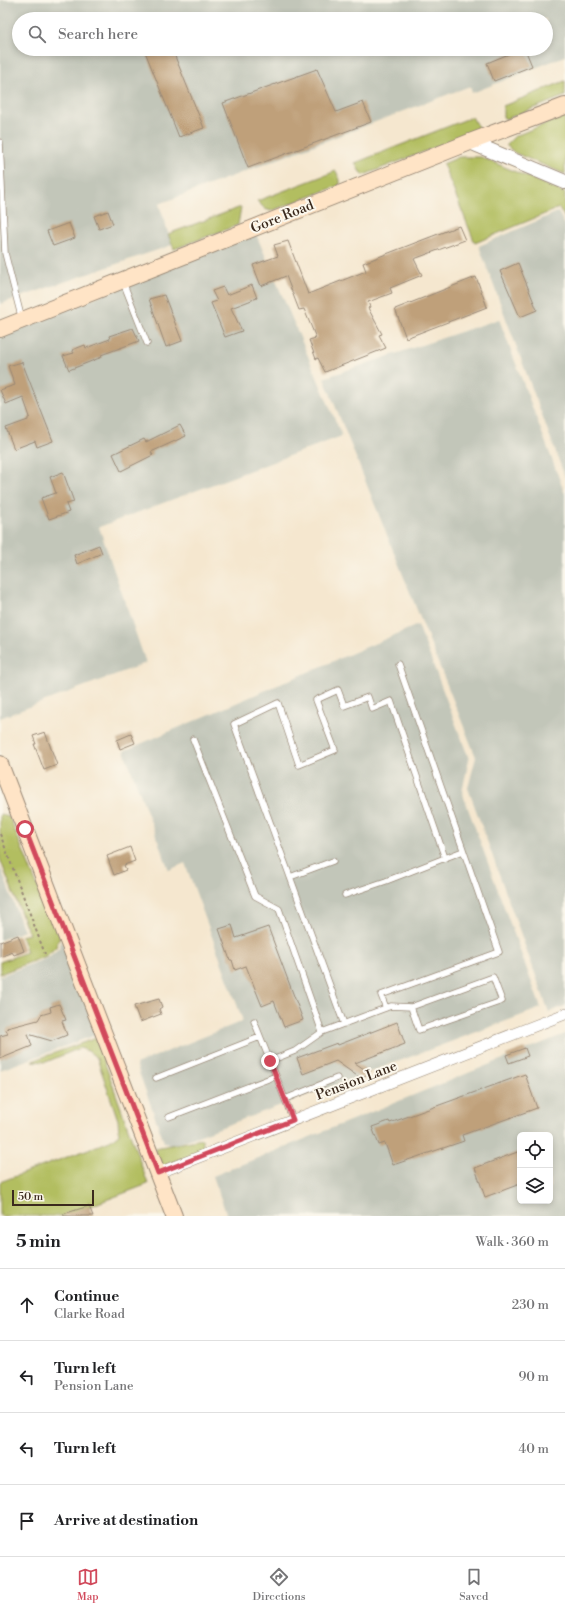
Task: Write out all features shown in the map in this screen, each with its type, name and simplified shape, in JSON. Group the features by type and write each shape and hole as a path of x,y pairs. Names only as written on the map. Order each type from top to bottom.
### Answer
{"main road":[{"name":"Gore Road","path":"0,329 470,142 565,106"},
{"path":"0,764 5,794 174,1216"}],"street":[{"path":"470,142 565,182"},
{"name":"Pension Lane","path":"158,1173 565,1014"}],"lane":[{"path":"0,142 5,253 22,320"},
{"path":"123,280 147,343"},
{"path":"386,1008 381,995 499,952 398,664"},
{"path":"344,1024 234,724 278,703 299,765 335,750 316,700 338,690 344,706 368,697 372,709 391,701 445,858"},
{"path":"193,739 255,896 279,909 322,1032"},
{"path":"345,895 386,881 463,851"},
{"path":"290,877 333,861"},
{"path":"270,1061 295,1051 322,1032 391,1006 411,1007 493,978 502,1001 419,1030 411,1007"},
{"path":"254,1022 293,1120"},
{"path":"156,1078 260,1037"},
{"path":"170,1117 276,1076"},
{"path":"285,1099 337,1078"}],"path":[{"path":"0,834 45,954"}],"shaded area":[{"path":"0,0 565,0 565,56 472,93 470,86 159,204 172,245 0,304"},
{"path":"558,212 565,225 565,477 479,246"},
{"path":"256,234 342,436 99,527 146,663 0,718 0,335"},
{"path":"499,319 565,494 565,1006 549,1012 468,788 476,757 324,378"},
{"path":"418,625 469,759 462,792 541,1008 171,1146 164,1142 136,1064 243,1021 185,863 169,870 124,751"},
{"path":"0,866 24,931 0,940"},
{"path":"62,940 98,1034 0,1070 0,976 47,958 59,948"},
{"path":"565,1034 565,1216 227,1216 213,1176"}],"green space":[{"path":"565,81 565,96 506,119 503,117 503,106"},
{"path":"565,116 565,174 515,153 506,145 515,136"},
{"path":"472,117 478,127 477,131 364,175 360,172 355,163"},
{"path":"459,157 481,157 565,193 565,218 559,208 475,243 443,164"},
{"path":"336,171 340,180 340,185 271,211 265,209 257,201"},
{"path":"241,207 238,225 174,249 168,234"},
{"path":"0,814 9,816 60,937 56,947 46,956 0,974 0,962 27,952 21,936 29,934 0,859"},
{"path":"96,1038 148,1184 64,1216 0,1216 0,1182 110,1141 119,1134 118,1120 97,1058 88,1051 80,1048 46,1062 32,1061"},
{"path":"202,1139 204,1151 161,1167 155,1148"}],"building":[{"path":"147,56 175,56 204,128 179,137"},
{"path":"504,56 528,56 532,66 494,81 487,63"},
{"path":"317,69 336,112 363,102 371,122 248,168 223,103"},
{"path":"108,211 113,224 99,229 94,216"},
{"path":"69,223 75,238 53,246 47,231"},
{"path":"459,226 465,240 414,259 422,275 390,288 392,293 368,302 370,307 368,308 382,334 379,335 386,348 325,372 318,358 316,359 309,340 316,338 304,309 299,310 286,276 261,286 253,265 278,256 274,245 288,241 308,294 366,271 363,263"},
{"path":"518,263 537,310 520,317 500,271"},
{"path":"476,277 487,307 406,338 395,309"},
{"path":"252,285 257,298 231,308 242,331 225,337 211,303 217,301 212,291 223,287 227,295"},
{"path":"164,295 182,341 166,347 149,299"},
{"path":"133,328 139,341 101,355 102,357 69,370 63,356 74,353 72,350 85,345 86,348 110,339 109,336"},
{"path":"22,362 53,441 37,447 35,441 14,449 6,428 28,420 30,417 23,397 6,404 0,390 15,385 8,366"},
{"path":"180,425 186,436 151,452 153,455 121,471 113,454 144,439 146,442"},
{"path":"63,472 74,502 66,504 69,512 49,519 41,498 56,493 50,477"},
{"path":"99,545 102,553 77,564 74,555"},
{"path":"45,732 57,765 44,770 34,744 36,744 33,736"},
{"path":"131,734 135,743 120,749 117,740"},
{"path":"130,847 135,861 124,865 126,870 114,875 107,856"},
{"path":"232,925 236,938 268,927 303,1020 284,1027 274,1001 262,1006 246,966 235,970 219,929"},
{"path":"18,935 24,951 14,955 12,952 0,957 0,942"},
{"path":"159,999 162,1007 159,1009 161,1014 140,1022 134,1006"},
{"path":"59,1004 66,1020 62,1021 67,1035 52,1041 28,1034 32,1046 0,1059 0,1036 8,1034 6,1029 9,1028 7,1028 38,1020 41,1015 51,1012 50,1007"},
{"path":"397,1022 405,1044 355,1063 370,1073 360,1078 336,1061 303,1074 297,1058 337,1043 338,1045"},
{"path":"525,1048 528,1056 509,1063 506,1055"},
{"path":"525,1074 537,1108 462,1135 464,1141 393,1165 385,1143 379,1145 372,1127 389,1121 390,1123"},
{"path":"517,1152 517,1185 485,1197 475,1168"},
{"path":"89,1206 93,1216 64,1216 63,1214"}],"route":[{"path":"25,829 158,1173 293,1120 270,1061"}]}
